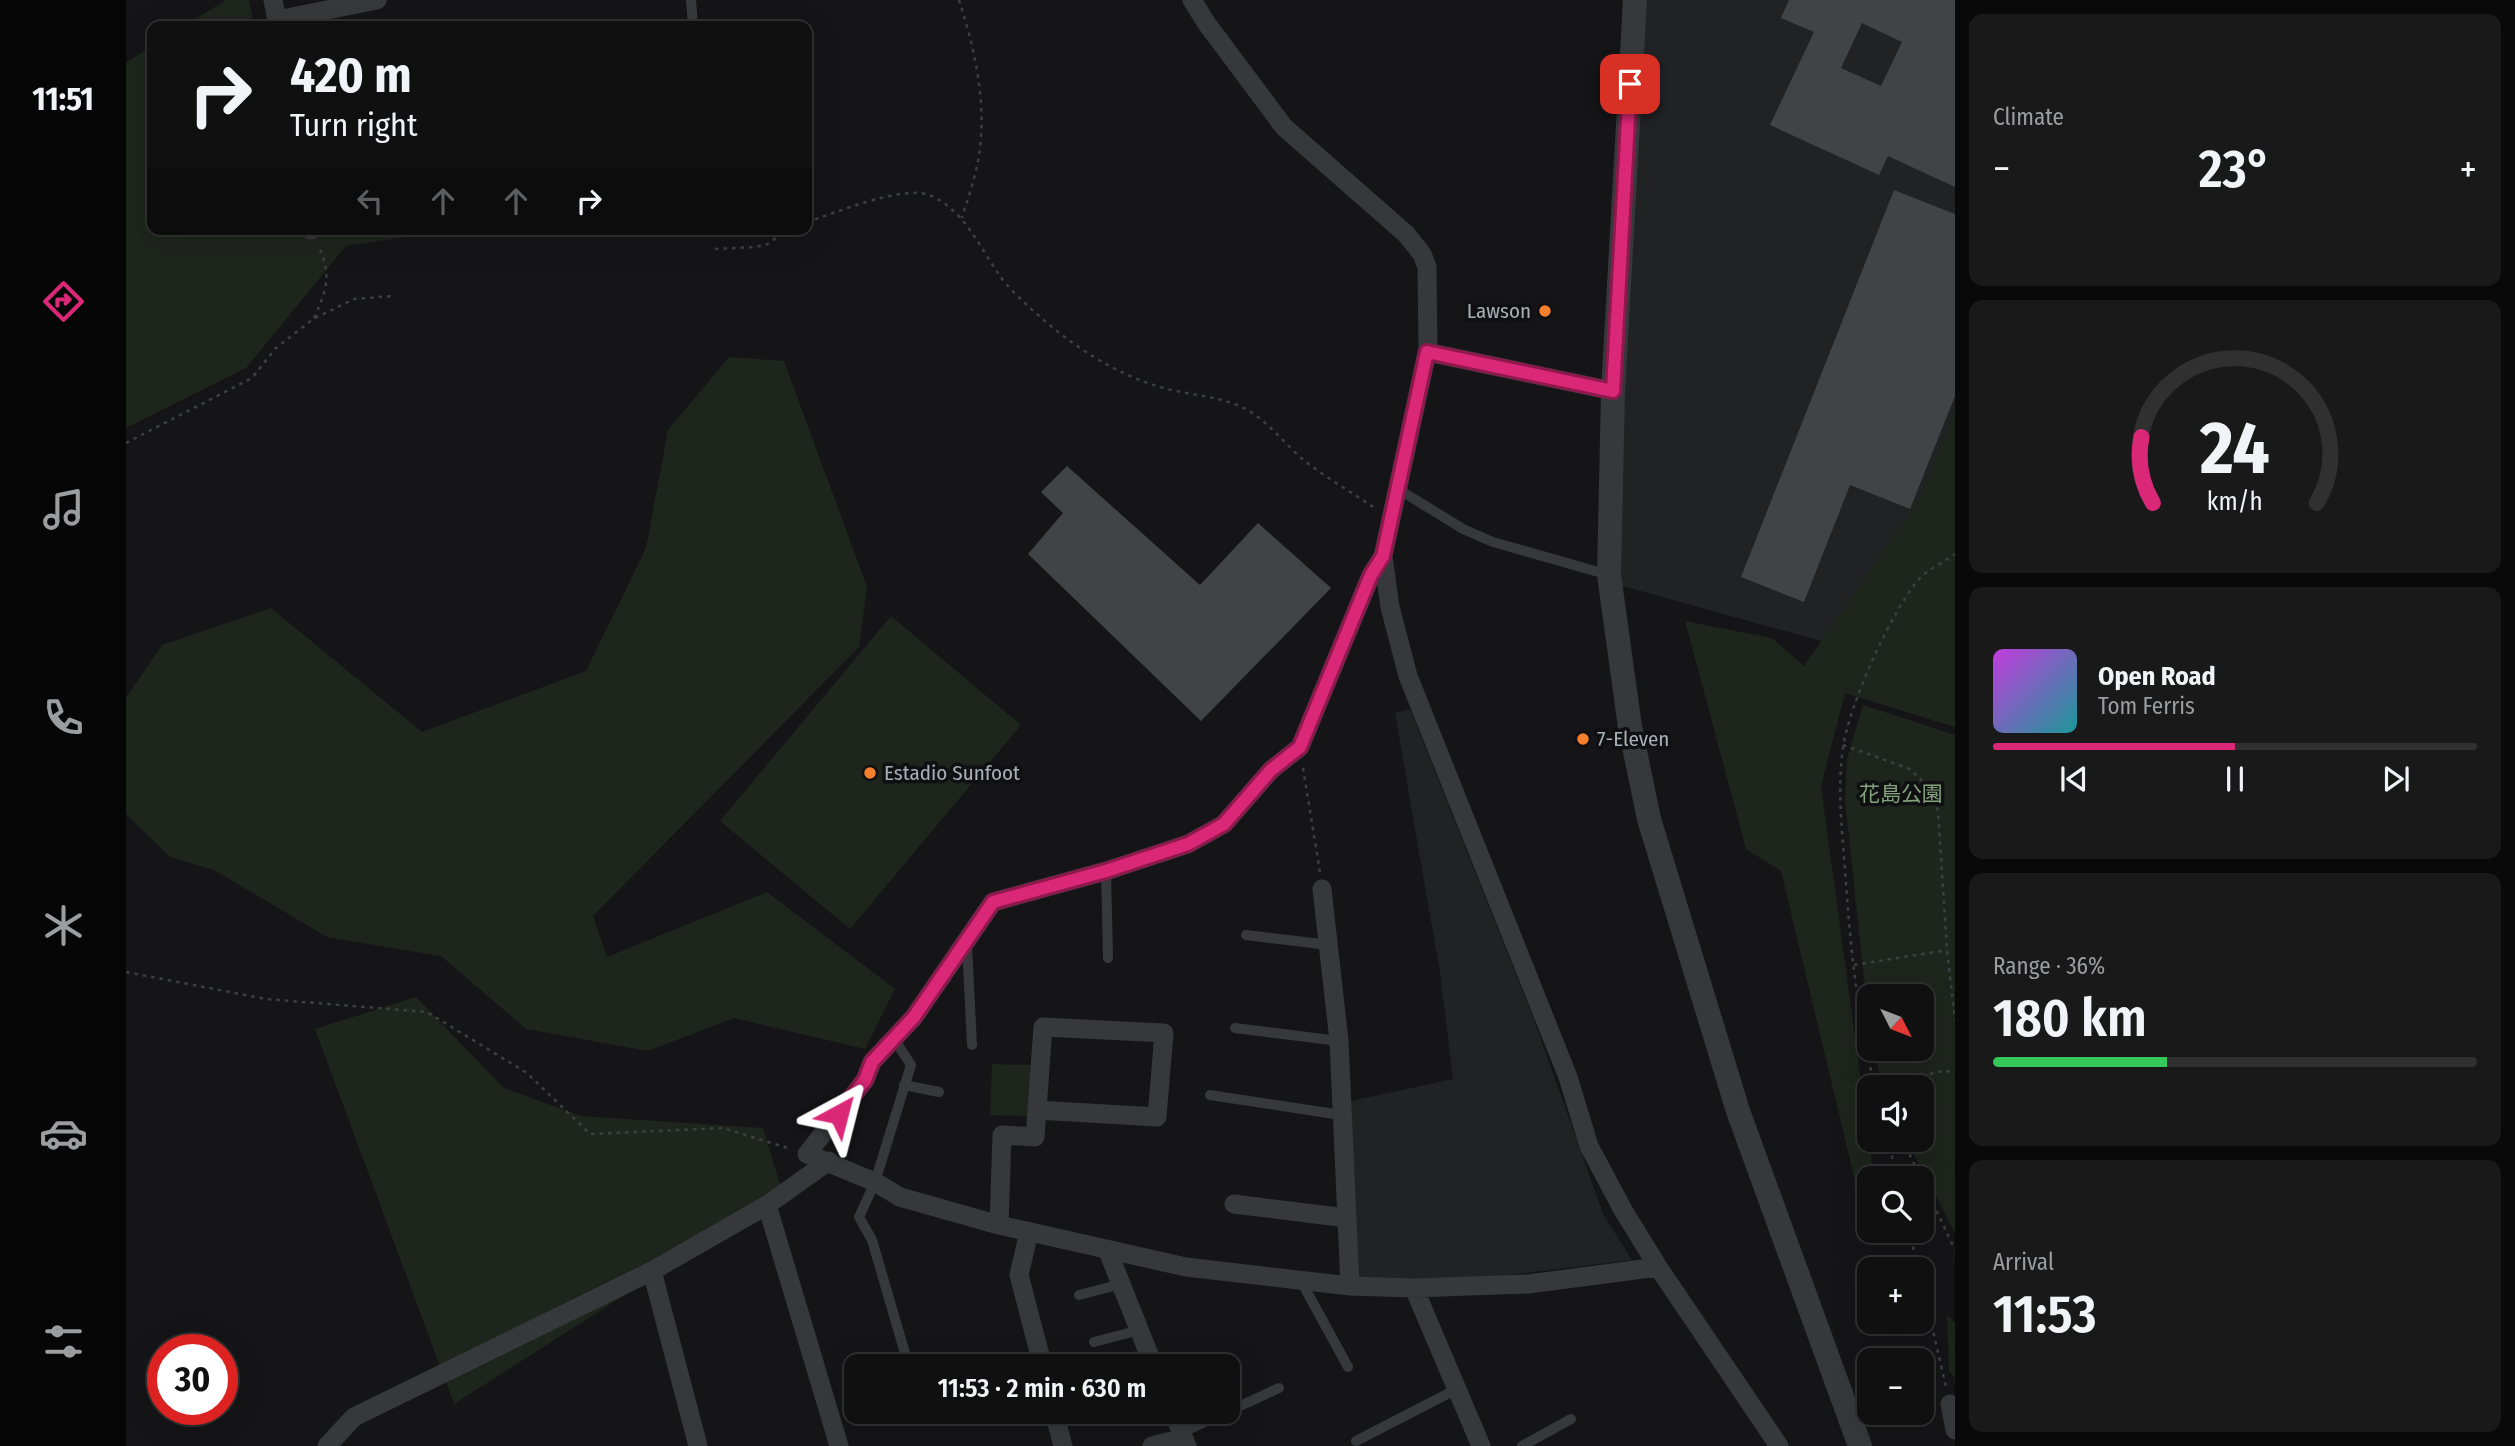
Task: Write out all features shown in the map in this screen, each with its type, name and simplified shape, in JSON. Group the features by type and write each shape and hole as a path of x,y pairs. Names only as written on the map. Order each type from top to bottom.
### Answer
{"street":[{"path":"273,0 277,21"},
{"path":"286,21 377,0"},
{"path":"1192,0 1284,127 1406,234 1422,254 1427,267 1429,292 1427,352 1383,556 1390,607 1408,676 1568,1077 1589,1146 1623,1210 1658,1267 1779,1446"},
{"path":"1635,0 1613,391 1609,575 1630,727 1649,819 1738,1111 1860,1446"},
{"path":"1427,352 1613,391"},
{"path":"1383,556 1371,575 1300,747 1271,770 1224,824 1211,833 1188,844 1106,871 993,902 914,1017 872,1062 865,1080 807,1153 875,1182 900,1197 999,1226 1186,1267 1350,1286 1414,1288 1528,1284 1658,1267"},
{"path":"1322,889 1339,1041 1350,1286"},
{"path":"999,1226 1002,1135 1035,1137 1043,1027 1164,1033 1157,1117 1037,1110"},
{"path":"327,1446 354,1417 652,1270 767,1205 829,1161"},
{"path":"1234,1204 1347,1218"},
{"path":"767,1205 839,1446"},
{"path":"1029,1232 1019,1275 1040,1354"},
{"path":"1107,1249 1149,1354"},
{"path":"652,1270 698,1446"},
{"path":"1414,1288 1481,1446"},
{"path":"1950,1404 1955,1430"},
{"path":"1057,1424 1063,1446"},
{"path":"1152,1446 1184,1439"}],"lane":[{"path":"691,0 693,21"},
{"path":"1397,488 1425,508 1493,542 1609,575"},
{"path":"1106,871 1108,958"},
{"path":"1246,935 1329,945"},
{"path":"966,942 972,1045"},
{"path":"1235,1028 1339,1041"},
{"path":"894,1039 911,1065 875,1182 859,1217 872,1240 905,1354"},
{"path":"904,1085 939,1092"},
{"path":"1210,1095 1341,1115"},
{"path":"1301,1281 1348,1367"},
{"path":"1079,1296 1121,1284"},
{"path":"1094,1342 1140,1330"},
{"path":"1240,1406 1279,1388"},
{"path":"1356,1441 1457,1389"},
{"path":"1522,1446 1571,1419"},
{"path":"1184,1439 1208,1424"}],"path":[{"path":"959,0 974,55 980,93 981,127 979,155 961,218"},
{"path":"812,220 912,191 929,195 961,218 1000,276 1024,303 1059,334 1098,360 1160,387 1220,399 1244,408 1306,461 1391,519"},
{"path":"313,319 328,288 322,255 314,235"},
{"path":"715,249 755,247 768,244 779,235"},
{"path":"126,443 252,378 276,348 313,319 354,299 393,296"},
{"path":"1872,1075 1865,1048 1853,965 1839,795 1843,746 1859,694 1889,627 1921,577 1955,554"},
{"path":"1843,746 1910,769 1930,789 1938,811 1947,950 1955,1020"},
{"path":"1300,747 1322,889"},
{"path":"1853,965 1947,950"},
{"path":"126,972 266,999 427,1012 527,1073 590,1134 723,1128 807,1153"},
{"path":"1930,1075 1933,1072 1955,1071"},
{"path":"1934,1206 1955,1250"},
{"path":"1934,1334 1950,1404"}],"shaded area":[{"path":"1645,0 1955,0 1955,409 1919,499 1821,641 1619,585 1626,316"},
{"path":"1410,709 1533,1017 1603,1214 1632,1260 1459,1281 1356,1278 1346,1102 1453,1079 1440,973 1395,713"}],"green space":[{"path":"226,0 249,0 253,21 192,21"},
{"path":"147,49 147,235 420,235 346,246 246,368 126,428 126,63"},
{"path":"729,357 784,361 867,587 859,647 593,916 607,957 767,892 895,989 865,1049 734,1018 648,1051 526,1029 441,956 327,937 214,870 170,857 126,814 126,698 162,645 271,608 422,732 586,671 646,548 668,430"},
{"path":"1955,409 1955,727 1845,693 1821,786 1860,1075 1857,1075 1857,1152 1871,1152 1872,1166 1857,1166 1855,1181 1781,871 1746,849 1685,621 1772,638 1804,666 1919,499"},
{"name":"Estadio Sunfoot","path":"891,616 1021,725 850,929 720,821"},
{"name":"花島公園","path":"1863,705 1955,735 1955,1233 1934,1193 1934,1166 1920,1166 1913,1152 1934,1152 1934,1075 1880,1075 1876,1061 1934,1061 1934,984 1865,984 1845,801 1847,759"},
{"path":"416,997 504,1088 581,1116 763,1128 785,1201 694,1251 454,1404 315,1029"},
{"path":"992,1064 1031,1065 1029,1116 990,1115"},
{"path":"1947,1315 1955,1323 1955,1378 1949,1371"}],"building":[{"path":"1789,0 1955,0 1955,187 1888,156 1879,175 1770,125 1814,32 1781,18","holes":["1862,23 1902,42 1881,86 1841,68"]},
{"path":"1894,190 1955,214 1955,396 1910,509 1850,485 1804,602 1741,577"},
{"path":"1067,466 1200,585 1258,523 1331,588 1201,721 1028,554 1063,513 1041,492"}],"place":[{"name":"Lawson","path":"1545,311"},
{"name":"7-Eleven","path":"1583,739"},
{"name":"Estadio Sunfoot","path":"870,773"}],"route":[{"path":"839,1114 865,1080 872,1062 914,1017 993,902 1106,871 1188,844 1211,833 1224,824 1271,770 1300,747 1371,575 1383,556 1427,352 1613,391 1630,84"}]}
